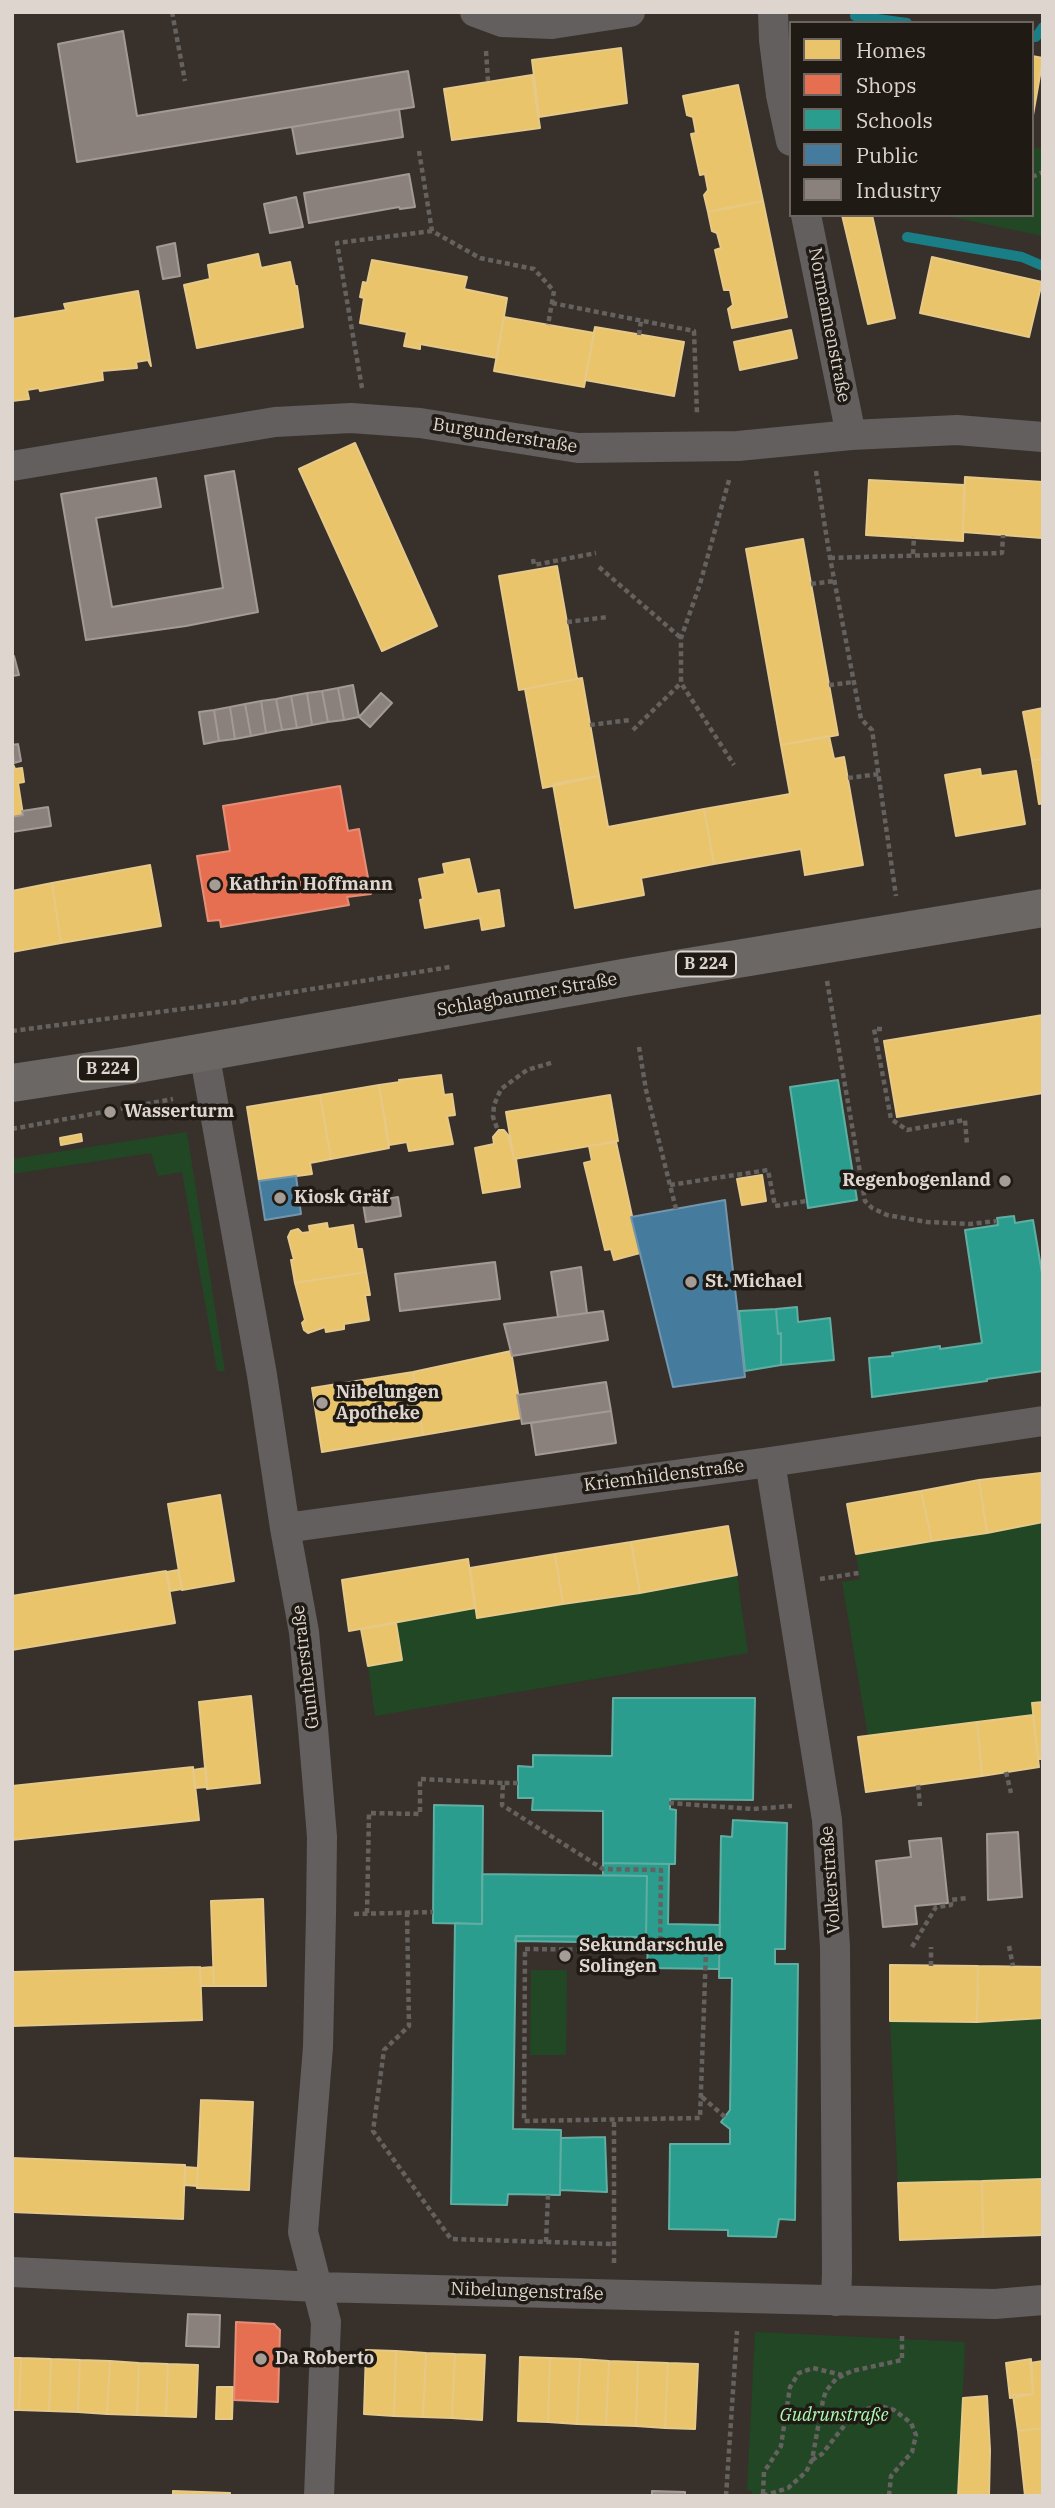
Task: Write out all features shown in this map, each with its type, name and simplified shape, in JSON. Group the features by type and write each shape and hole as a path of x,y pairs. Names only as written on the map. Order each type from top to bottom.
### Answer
{"main road":[{"name":"Schlagbaumer Straße","path":"12,1083 1043,908"}],"street":[{"path":"475,12 502,22 552,24 631,12"},
{"path":"773,12 779,81 789,131"},
{"name":"Normannenstraße","path":"806,217 851,436"},
{"name":"Burgunderstraße","path":"12,466 275,422 367,419 421,423 578,448 738,446 957,430 1043,437"},
{"name":"Guntherstraße","path":"204,1052 262,1375 304,1632 313,1728 322,1837 321,1915 318,2048 303,2232 317,2287"},
{"name":"Kriemhildenstraße","path":"285,1528 771,1462 1043,1421"},
{"name":"Volkerstraße","path":"771,1462 825,1804 835,1947 836,2301"},
{"name":"Nibelungenstraße","path":"12,2272 317,2287 995,2304 1043,2300"},
{"path":"317,2287 326,2322 319,2496"}],"path":[{"path":"172,12 185,82"},
{"path":"419,151 432,231"},
{"path":"367,419 337,243 432,231 480,258 534,270 554,291 548,325"},
{"path":"552,303 694,331 699,447"},
{"path":"639,335 641,320"},
{"path":"811,439 834,581 861,719 872,730 897,897"},
{"path":"734,765 681,684 681,638 700,584 738,446"},
{"path":"830,558 1003,553 1003,535"},
{"path":"914,537 914,554"},
{"path":"533,559 534,565 596,553"},
{"path":"599,567 681,638"},
{"path":"811,584 834,581"},
{"path":"567,622 608,617"},
{"path":"830,685 854,682"},
{"path":"633,730 681,684"},
{"path":"590,725 630,720"},
{"path":"848,778 879,774"},
{"path":"827,971 865,1201 872,1208 887,1215 927,1222 970,1224 997,1221"},
{"path":"882,1029 874,1029 891,1119 907,1130 965,1120 967,1143"},
{"path":"639,1047 646,1090 676,1209"},
{"path":"497,1128 493,1117 494,1105 501,1089 527,1070 554,1062"},
{"path":"670,1185 768,1170 775,1206 806,1201"},
{"path":"1006,1772 1011,1793"},
{"path":"367,1913 369,1813 420,1814 420,1779 518,1783"},
{"path":"503,1783 502,1805 603,1869 661,1870 660,1951"},
{"path":"918,1784 920,1806"},
{"path":"669,1804 753,1809 825,1804"},
{"path":"912,1947 936,1907 951,1905 951,1900 967,1898"},
{"path":"407,1912 408,2026 384,2050 373,2132 452,2239 613,2244"},
{"path":"321,1915 433,1912"},
{"path":"1009,1946 1013,1966"},
{"path":"930,1966 931,1947"},
{"path":"525,1949 660,1951 706,1951 700,2118 524,2121 525,1949"},
{"path":"701,2096 725,2117"},
{"path":"614,2120 615,2295"},
{"path":"546,2242 548,2195"},
{"path":"726,2496 738,2298"},
{"path":"842,2375 831,2385 823,2400 812,2460 806,2472 788,2488 763,2495 764,2472 781,2446 790,2387 799,2373 813,2368 842,2375 902,2360 902,2338"},
{"path":"812,2460 822,2454 855,2412 879,2406 894,2410 911,2423 916,2435 912,2452 891,2476 889,2496"}],"green space":[{"path":"1034,147 1043,149 1043,236 951,217 1034,217"},
{"path":"187,1132 225,1371 217,1371 182,1172 158,1176 151,1153 12,1174 12,1159"},
{"path":"1043,1522 1043,1702 1032,1703 1033,1715 868,1736 842,1582 860,1579 856,1554"},
{"path":"737,1575 748,1653 375,1716 368,1666 402,1660 396,1623 475,1608 478,1618"},
{"path":"531,1970 567,1970 566,2055 530,2055"},
{"path":"1043,2018 1043,2179 898,2183 890,2021 977,2022"},
{"name":"Gudrunstraße","path":"755,2332 965,2342 958,2496 751,2496 752,2491 747,2490"}],"building: Homes":[{"path":"621,48 627,103 539,117 532,60"},
{"path":"1034,56 1043,58 1034,109"},
{"path":"532,75 540,128 452,140 444,89"},
{"path":"738,85 763,201 708,212 704,195 708,190 705,174 700,175 691,134 696,133 693,117 687,115 683,96"},
{"path":"763,201 787,317 732,328 728,309 733,305 730,290 724,290 715,250 721,248 717,233 712,231 708,212"},
{"path":"842,217 872,217 895,318 868,324"},
{"path":"258,254 261,268 290,262 297,286 303,327 197,348 184,285 210,279 208,265"},
{"path":"932,257 1042,282 1029,337 920,313"},
{"path":"372,260 467,277 464,289 507,298 497,358 420,344 420,349 404,346 407,332 360,323 364,298 360,297 363,282 367,283"},
{"path":"138,291 151,366 148,360 136,362 137,368 102,371 103,380 40,391 39,388 27,390 29,399 12,401 12,319 66,310 64,304"},
{"path":"504,317 594,333 584,387 494,371"},
{"path":"595,327 684,342 674,396 585,380"},
{"path":"791,330 797,358 740,370 734,342"},
{"path":"355,443 437,626 382,651 299,469"},
{"path":"965,477 1043,482 1042,538 963,532"},
{"path":"869,480 964,485 963,541 866,535"},
{"path":"803,539 838,735 781,745 746,549"},
{"path":"557,566 577,679 519,690 499,576"},
{"path":"582,678 599,776 543,788 525,689"},
{"path":"1043,708 1043,759 1032,760 1023,712"},
{"path":"829,736 834,759 844,757 863,865 805,875 801,849 714,864 704,809 790,794 781,745"},
{"path":"1043,759 1043,803 1039,804 1032,760"},
{"path":"12,762 15,769 22,768 24,782 18,783 23,815 12,817"},
{"path":"980,769 981,776 1016,771 1025,824 956,836 945,775"},
{"path":"599,776 608,827 704,809 714,864 641,878 644,895 575,908 553,784"},
{"path":"469,859 477,894 499,890 504,926 482,930 480,918 425,928 419,879 445,874 443,864"},
{"path":"150,865 161,926 61,943 52,883"},
{"path":"52,883 61,943 12,952 12,891"},
{"path":"1043,1015 1043,1093 897,1117 884,1041"},
{"path":"441,1075 444,1095 452,1094 455,1115 447,1116 453,1144 409,1151 407,1142 389,1145 379,1085"},
{"path":"379,1085 389,1148 331,1159 320,1095"},
{"path":"320,1095 331,1159 310,1163 312,1174 259,1181 247,1107"},
{"path":"610,1095 618,1141 514,1159 506,1112"},
{"path":"499,1130 504,1130 508,1135 516,1159 520,1187 483,1193 475,1148 494,1144 493,1137"},
{"path":"81,1134 82,1141 61,1145 60,1138"},
{"path":"616,1142 640,1253 614,1260 611,1249 605,1250 584,1163 592,1161 589,1146"},
{"path":"762,1175 766,1201 742,1205 737,1179"},
{"path":"327,1223 328,1229 353,1225 357,1249 362,1249 366,1272 295,1283 291,1260 294,1260 288,1237 291,1231 298,1229 302,1233 310,1232 309,1226"},
{"path":"366,1272 370,1295 365,1295 369,1320 344,1324 344,1329 326,1332 325,1327 308,1333 304,1330 302,1323 305,1320 295,1283"},
{"path":"511,1351 522,1418 423,1435 413,1372"},
{"path":"413,1372 423,1435 322,1452 312,1388"},
{"path":"1041,1473 1043,1522 987,1533 979,1480"},
{"path":"979,1480 987,1533 932,1541 921,1491"},
{"path":"921,1491 932,1541 856,1554 847,1504"},
{"path":"220,1495 234,1581 182,1590 168,1504"},
{"path":"728,1526 737,1575 640,1593 631,1542"},
{"path":"631,1542 640,1593 563,1604 555,1554"},
{"path":"555,1554 563,1604 477,1618 470,1568"},
{"path":"468,1559 475,1608 349,1631 342,1580"},
{"path":"178,1570 182,1589 170,1591 167,1572"},
{"path":"166,1571 175,1623 12,1650 12,1596"},
{"path":"396,1623 402,1660 368,1666 361,1629"},
{"path":"251,1696 260,1783 207,1789 199,1702"},
{"path":"1043,1702 1043,1759 1038,1759 1032,1703"},
{"path":"1033,1715 1039,1767 982,1776 977,1722"},
{"path":"977,1722 982,1776 866,1792 858,1737"},
{"path":"193,1767 199,1820 12,1840 12,1786"},
{"path":"206,1768 207,1787 195,1788 193,1770"},
{"path":"263,1899 266,1986 214,1986 211,1901"},
{"path":"890,1965 978,1966 977,2022 890,2021"},
{"path":"978,1966 1043,1967 1043,2018 977,2022"},
{"path":"200,1967 202,2020 12,2026 12,1972"},
{"path":"213,1967 214,1986 201,1986 200,1968"},
{"path":"201,2100 253,2102 249,2190 197,2188"},
{"path":"12,2158 185,2165 183,2219 12,2212"},
{"path":"185,2167 198,2168 197,2186 185,2185"},
{"path":"1043,2179 1043,2235 983,2237 982,2181"},
{"path":"982,2181 983,2237 900,2240 898,2183"},
{"path":"366,2350 396,2351 394,2416 364,2414"},
{"path":"396,2351 426,2353 423,2417 394,2416"},
{"path":"426,2353 455,2354 452,2418 423,2417"},
{"path":"455,2354 485,2355 482,2420 452,2418"},
{"path":"520,2357 550,2358 548,2422 518,2421"},
{"path":"12,2358 21,2358 19,2410 12,2410"},
{"path":"21,2358 51,2359 49,2411 19,2410"},
{"path":"550,2358 580,2359 577,2424 548,2422"},
{"path":"51,2359 80,2360 78,2412 49,2411"},
{"path":"580,2359 609,2361 606,2425 577,2424"},
{"path":"1031,2359 1033,2394 1010,2398 1006,2363"},
{"path":"80,2360 110,2361 107,2414 78,2412"},
{"path":"110,2361 139,2363 137,2415 107,2414"},
{"path":"609,2361 638,2362 636,2426 606,2425"},
{"path":"1043,2361 1043,2428 1018,2431 1013,2395 1033,2394 1030,2363"},
{"path":"638,2362 668,2363 665,2428 636,2426"},
{"path":"139,2363 168,2364 166,2416 137,2415"},
{"path":"668,2363 698,2364 695,2429 665,2428"},
{"path":"168,2364 198,2365 196,2417 166,2416"},
{"path":"217,2387 233,2387 232,2419 216,2419"},
{"path":"987,2396 989,2496 958,2496 963,2398"},
{"path":"1043,2428 1043,2496 1025,2496 1018,2431"},
{"path":"173,2491 230,2493 230,2496 173,2496"}],"building: Shops":[{"path":"340,786 348,831 359,829 371,894 347,897 349,905 221,927 220,920 208,921 197,856 230,851 223,806"},
{"path":"236,2322 274,2324 280,2330 278,2402 234,2400"}],"building: Schools":[{"path":"838,1080 857,1200 808,1208 790,1087"},
{"path":"1014,1216 1015,1223 1033,1220 1043,1279 1043,1371 872,1397 869,1358 940,1346 940,1349 982,1343 965,1230 998,1225 997,1218"},
{"path":"797,1307 798,1322 830,1318 834,1360 781,1365 781,1333 778,1334 776,1309"},
{"path":"776,1309 778,1334 781,1333 781,1365 745,1371 739,1311"},
{"path":"613,1698 755,1698 753,1800 670,1799 670,1809 676,1810 675,1864 603,1863 603,1811 532,1810 533,1798 518,1798 518,1766 533,1767 533,1755 612,1756"},
{"path":"434,1805 483,1806 482,1924 433,1923"},
{"path":"733,1820 787,1823 785,1949 775,1949 775,1964 798,1964 795,2220 779,2219 776,2237 728,2236 728,2230 669,2229 670,2144 730,2144 730,2129 721,2122 730,2110 732,1978 719,1978 721,1836 732,1837"},
{"path":"603,1863 669,1864 668,1924 720,1925 719,1969 647,1968 648,1943 515,1941 516,1936 646,1937 647,1876 603,1875"},
{"path":"482,1874 647,1876 646,1937 516,1936 513,2129 561,2130 560,2195 508,2194 507,2205 451,2204 455,1923 482,1924"},
{"path":"605,2137 607,2192 560,2190 561,2138"}],"building: Public":[{"name":"Kiosk Gräf","path":"296,1176 301,1214 265,1220 259,1181"},
{"name":"St. Michael","path":"725,1200 745,1377 673,1387 631,1217"}],"building: Industry":[{"path":"123,31 137,116 408,71 414,107 77,162 58,44"},
{"path":"399,109 403,137 297,154 292,127"},
{"path":"409,174 415,207 399,207 309,223 304,193"},
{"path":"296,197 303,227 270,233 264,204"},
{"path":"175,243 180,276 163,279 157,247"},
{"path":"234,471 258,612 186,626 86,640 61,494 156,478 161,507 96,518 112,607 223,588 205,476"},
{"path":"14,656 19,675 12,676"},
{"path":"353,685 359,717 344,720 338,688"},
{"path":"338,688 344,720 328,722 322,691"},
{"path":"322,691 328,722 312,725 307,693"},
{"path":"307,693 312,725 297,728 291,696"},
{"path":"381,693 392,703 370,727 359,717"},
{"path":"291,696 297,728 282,730 276,699"},
{"path":"276,699 282,730 266,733 261,701"},
{"path":"261,701 266,733 251,736 245,704"},
{"path":"245,704 251,736 235,739 230,707"},
{"path":"230,707 235,739 219,741 214,710"},
{"path":"214,710 219,741 204,744 199,712"},
{"path":"18,744 21,761 14,763 12,745"},
{"path":"48,807 51,826 12,832 12,817 23,815 22,811"},
{"path":"398,1197 401,1216 366,1222 363,1203"},
{"path":"495,1262 500,1299 400,1311 395,1274"},
{"path":"581,1267 587,1313 558,1317 551,1272"},
{"path":"603,1311 608,1340 512,1356 504,1324"},
{"path":"606,1382 611,1411 522,1424 517,1395"},
{"path":"611,1411 616,1443 536,1455 531,1423"},
{"path":"1018,1832 1022,1897 988,1900 987,1834"},
{"path":"941,1838 948,1903 915,1906 917,1924 883,1927 876,1861 911,1857 909,1841"},
{"path":"188,2314 220,2315 219,2347 186,2346"},
{"path":"652,2491 685,2492 685,2496 652,2496"}],"waterway":[{"path":"855,16 892,21"},
{"path":"1034,37 1043,27"},
{"path":"907,237 1022,257 1043,266"}],"place":[{"name":"Kathrin Hoffmann","path":"215,885"},
{"name":"Wasserturm","path":"110,1112"},
{"name":"Regenbogenland","path":"1005,1181"},
{"name":"Kiosk Gräf","path":"280,1198"},
{"name":"St. Michael","path":"691,1282"},
{"name":"Nibelungen Apotheke","path":"322,1403"},
{"name":"Sekundarschule Solingen","path":"565,1956"},
{"name":"Da Roberto","path":"261,2359"}]}
